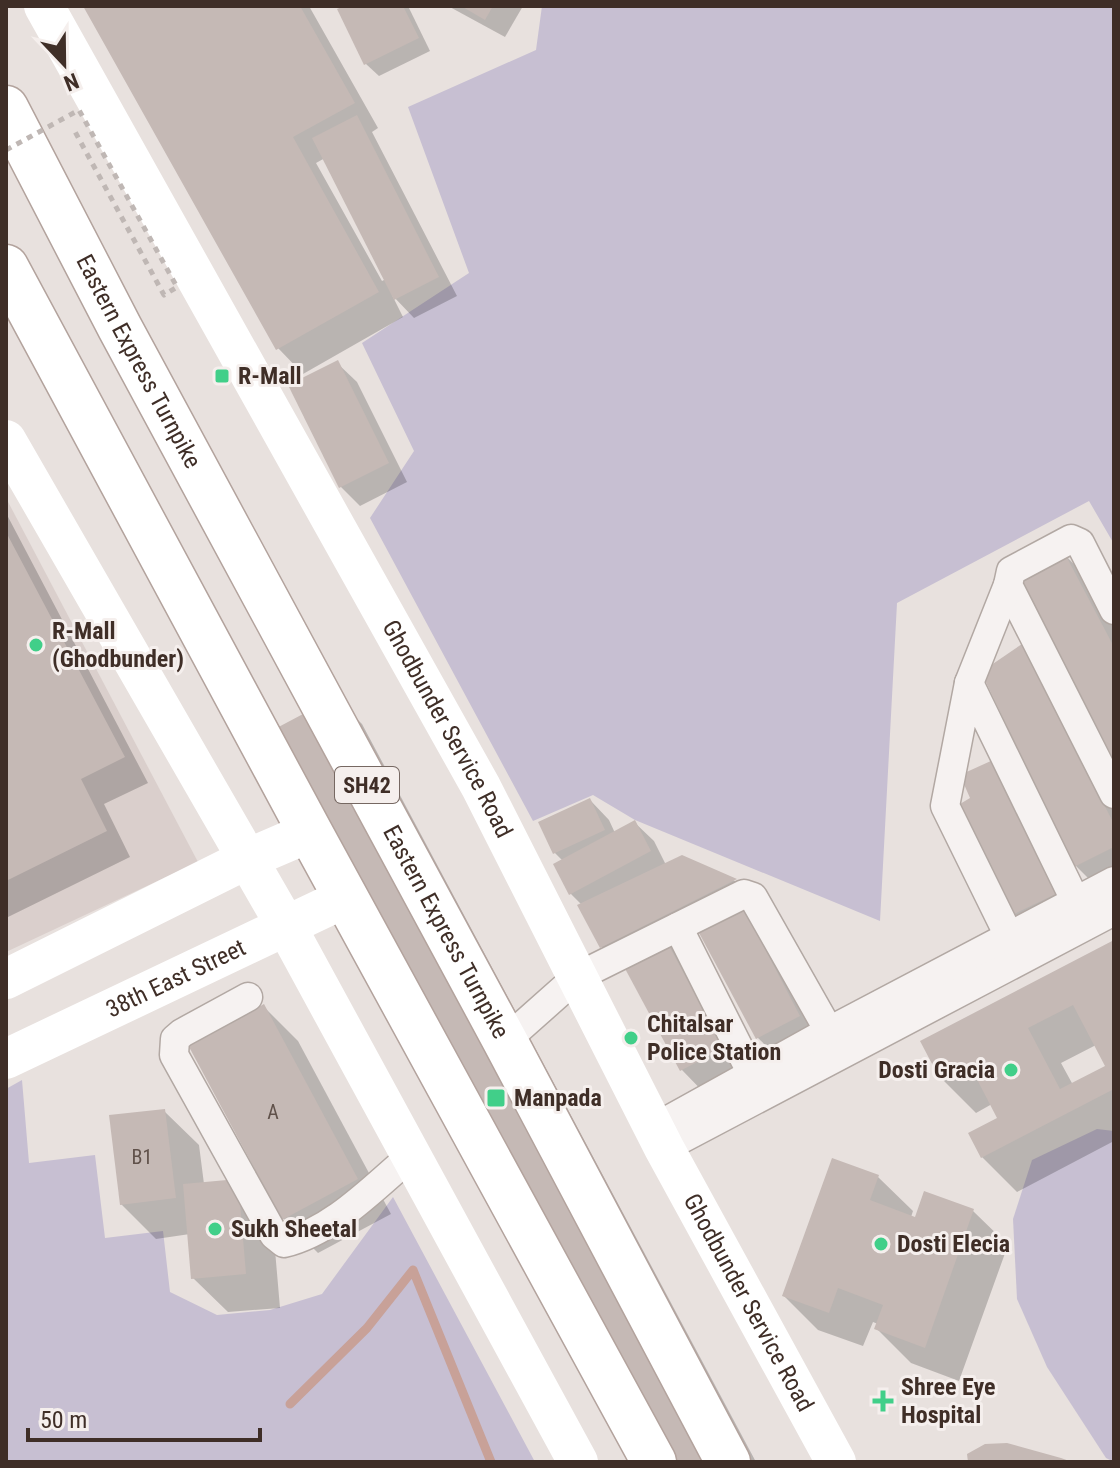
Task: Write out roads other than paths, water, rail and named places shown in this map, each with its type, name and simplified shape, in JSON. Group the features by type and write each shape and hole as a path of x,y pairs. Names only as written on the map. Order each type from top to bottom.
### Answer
{"main road":[{"name":"Eastern Express Turnpike","path":"6,108 134,354 728,1462"},
{"name":"SH42","path":"6,267 654,1462"}],"street":[{"name":"Ghodbunder Service Road","path":"44,6 481,787 659,1138 836,1462"},
{"path":"6,440 286,926 578,1462"},
{"path":"1009,936 945,806 969,683 1011,571 1071,539 1080,543 1114,610"},
{"path":"1008,585 1114,794"},
{"path":"969,683 1075,900"},
{"path":"6,979 247,859 310,832"},
{"path":"659,1138 752,1074 1114,881"},
{"path":"505,1041 577,977 744,894 753,897 829,1031"},
{"name":"38th East Street","path":"6,1059 347,897"},
{"path":"659,1138 1114,911"},
{"path":"678,927 752,1074"},
{"path":"248,997 182,1033 175,1039 174,1055 274,1235 284,1243 300,1240 320,1228 411,1156"}],"waterway":[{"path":"290,1404 367,1328 413,1270 491,1462"}],"place":[{"name":"R-Mall","path":"222,376"},
{"name":"R-Mall (Ghodbunder)","path":"36,645"},
{"name":"Chitalsar Police Station","path":"631,1038"},
{"name":"Dosti Gracia","path":"1011,1070"},
{"name":"Manpada","path":"496,1098"},
{"name":"Sukh Sheetal","path":"215,1229"},
{"name":"Dosti Elecia","path":"881,1244"},
{"name":"Shree Eye Hospital","path":"883,1401"}]}
